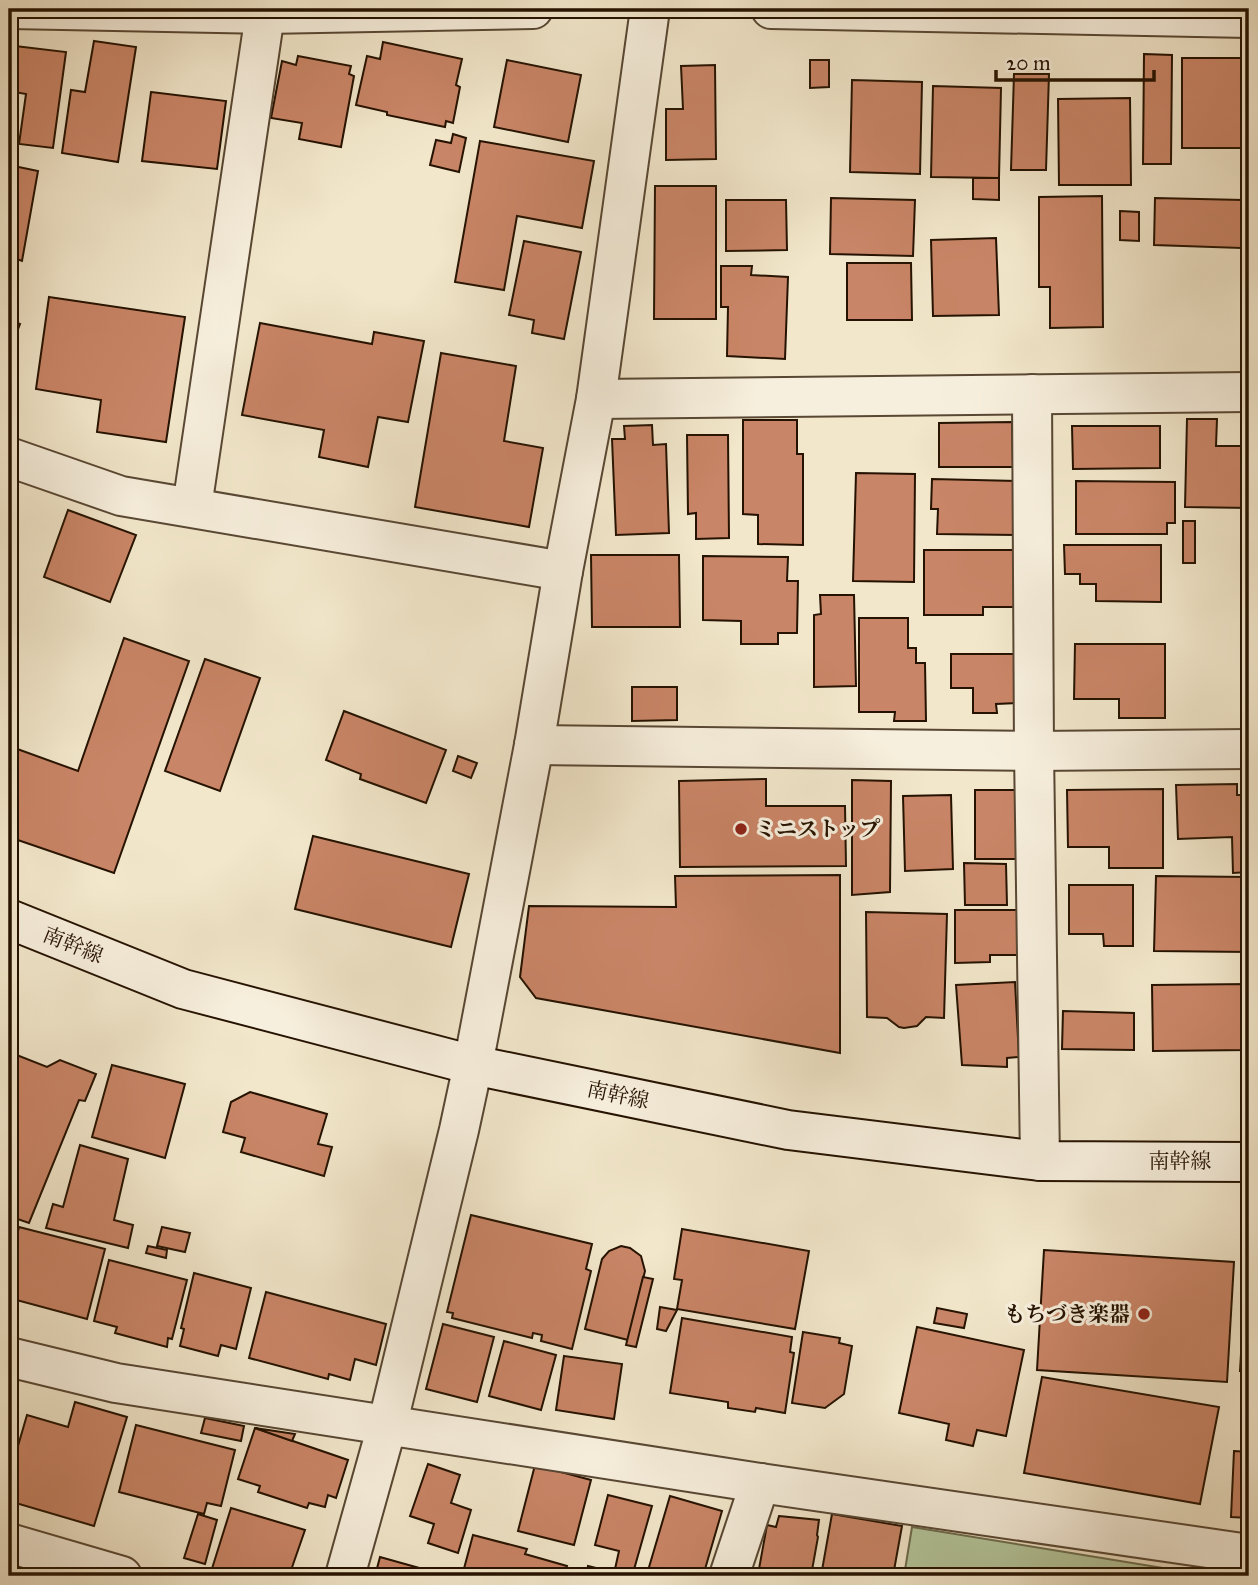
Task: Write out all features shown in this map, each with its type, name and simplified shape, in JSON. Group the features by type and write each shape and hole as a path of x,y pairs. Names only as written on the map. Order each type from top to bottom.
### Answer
{"street":[{"path":"10,9 265,14 533,9"},
{"path":"345,1576 387,1426 473,1065 596,399 650,9"},
{"path":"771,9 1249,18"},
{"path":"192,507 265,14"},
{"path":"596,399 1249,392"},
{"path":"1032,394 1040,1161"},
{"path":"9,457 121,496 563,571"},
{"path":"534,745 1034,751 1249,749"},
{"name":"南幹線","path":"9,919 183,989 473,1065 788,1130 1040,1161 1249,1162"},
{"path":"9,1357 116,1383 760,1483 1249,1554"},
{"path":"729,1576 760,1483"},
{"path":"9,1544 122,1576"}],"green space":[{"path":"912,1527 1212,1576 904,1576"}],"building":[{"path":"94,41 136,47 118,162 62,153 71,90 85,92"},
{"path":"383,42 462,59 456,85 460,87 453,123 446,121 445,127 387,115 387,112 356,105 367,56 380,59"},
{"path":"15,46 66,52 53,148 19,144 26,94 9,91"},
{"path":"1144,54 1172,55 1171,164 1143,164"},
{"path":"298,56 351,66 349,74 354,76 341,147 299,139 302,123 271,118 282,61 296,65"},
{"path":"1182,58 1242,58 1242,148 1182,148"},
{"path":"507,60 581,75 568,142 494,127"},
{"path":"810,60 829,60 829,87 810,88"},
{"path":"715,65 716,159 666,160 666,109 683,109 681,66"},
{"path":"1014,74 1049,74 1046,170 1011,170"},
{"path":"852,80 922,82 920,174 850,172"},
{"path":"933,86 1001,88 999,178 931,177"},
{"path":"151,92 226,101 217,169 142,161"},
{"path":"1130,98 1131,185 1059,185 1058,99"},
{"path":"453,134 466,138 459,172 430,165 436,140 451,143"},
{"path":"480,141 594,161 582,228 517,216 504,290 455,282"},
{"path":"9,165 38,171 22,261 9,256"},
{"path":"973,178 999,178 999,200 973,199"},
{"path":"655,186 716,186 716,319 654,319"},
{"path":"1102,196 1103,327 1050,328 1050,287 1039,287 1039,197"},
{"path":"831,198 915,200 913,256 830,254"},
{"path":"1155,198 1243,200 1241,248 1154,245"},
{"path":"726,200 786,200 787,250 726,251"},
{"path":"1120,211 1139,212 1139,241 1120,240"},
{"path":"996,238 999,315 933,316 931,240"},
{"path":"524,241 581,252 564,339 532,333 534,320 509,315"},
{"path":"847,263 911,263 912,320 847,320"},
{"path":"721,266 752,266 751,275 788,277 785,359 727,356 728,307 721,307"},
{"path":"49,297 185,317 166,442 97,432 101,400 36,389"},
{"path":"9,319 20,324 9,352"},
{"path":"260,323 372,344 374,332 424,341 408,422 378,417 368,467 319,457 324,430 242,415"},
{"path":"441,353 516,366 504,441 543,448 529,527 415,507"},
{"path":"1187,419 1217,419 1216,446 1249,446 1249,508 1185,507"},
{"path":"743,420 797,420 797,454 803,454 803,545 758,544 758,515 743,514"},
{"path":"1012,422 1013,467 939,467 939,423"},
{"path":"652,425 653,445 666,444 669,533 616,535 612,439 625,439 624,426"},
{"path":"1072,426 1160,426 1160,468 1073,469"},
{"path":"687,435 728,435 729,538 696,539 696,513 688,514"},
{"path":"856,473 915,474 914,582 853,581"},
{"path":"932,479 1017,481 1016,535 937,534 938,509 931,509"},
{"path":"1076,481 1175,482 1175,523 1167,523 1167,534 1076,534"},
{"path":"68,510 136,535 110,602 44,577"},
{"path":"1183,521 1195,521 1195,563 1183,563"},
{"path":"1064,545 1161,545 1161,602 1096,601 1096,584 1080,584 1080,574 1065,574"},
{"path":"924,550 1020,550 1020,607 983,607 983,615 924,615"},
{"path":"591,555 679,555 680,627 592,627"},
{"path":"703,556 788,557 787,581 798,581 797,633 778,633 778,644 741,644 741,621 703,620"},
{"path":"820,595 854,595 856,686 814,687 814,615 821,614"},
{"path":"859,618 908,618 908,648 916,648 916,663 925,663 926,721 894,721 895,712 859,712"},
{"path":"124,638 189,661 114,873 9,837 9,746 78,771"},
{"path":"1075,644 1165,644 1165,718 1119,718 1119,699 1074,699"},
{"path":"951,654 1018,654 1018,703 996,704 997,713 973,713 973,688 951,688"},
{"path":"205,659 260,678 220,791 165,771"},
{"path":"632,687 677,687 677,720 632,721"},
{"path":"344,711 446,750 426,803 360,779 361,774 326,760"},
{"path":"458,756 477,763 471,778 453,771"},
{"path":"766,779 766,806 845,806 846,866 680,867 679,781"},
{"path":"852,780 891,781 890,892 852,895"},
{"path":"1237,784 1237,795 1249,795 1249,872 1233,873 1232,837 1178,839 1176,785"},
{"path":"1163,789 1163,868 1109,868 1109,847 1068,847 1067,790"},
{"path":"975,790 1018,790 1017,859 975,859"},
{"path":"951,795 953,869 905,871 903,796"},
{"path":"313,836 469,874 451,947 295,909"},
{"path":"964,863 1006,864 1007,905 965,905"},
{"path":"840,875 840,1053 536,998 520,977 529,906 676,907 675,876"},
{"path":"1156,876 1249,877 1249,952 1154,951"},
{"path":"1069,885 1133,885 1133,946 1104,946 1103,934 1069,934"},
{"path":"955,910 1017,910 1017,955 990,955 990,962 955,963"},
{"path":"866,912 947,914 944,1018 926,1017 917,1026 904,1028 887,1018 867,1017"},
{"path":"1015,982 1019,1057 1007,1058 1007,1067 962,1065 956,985"},
{"path":"1249,984 1249,1050 1153,1051 1152,985"},
{"path":"1063,1011 1134,1013 1134,1050 1062,1049"},
{"path":"9,1052 47,1067 60,1060 96,1074 85,1101 79,1100 29,1223 9,1216"},
{"path":"112,1065 185,1084 165,1158 92,1137"},
{"path":"250,1092 327,1114 318,1144 332,1147 324,1176 241,1152 245,1138 223,1132 231,1102"},
{"path":"80,1145 128,1159 114,1220 133,1225 128,1248 46,1228 53,1204 63,1207"},
{"path":"471,1215 592,1244 586,1269 591,1271 572,1349 541,1341 542,1335 533,1333 532,1338 452,1318 453,1313 447,1312"},
{"path":"19,1227 105,1249 87,1319 9,1298 9,1228 18,1231"},
{"path":"162,1227 190,1233 185,1252 157,1246"},
{"path":"682,1229 809,1251 795,1329 677,1309 682,1280 674,1279"},
{"path":"148,1246 167,1250 166,1258 146,1253"},
{"path":"621,1246 630,1248 641,1256 645,1271 628,1340 585,1329 602,1259 609,1251"},
{"path":"1044,1250 1234,1262 1227,1382 1037,1370"},
{"path":"109,1260 187,1280 172,1339 168,1338 167,1347 115,1333 117,1327 94,1321"},
{"path":"194,1273 251,1288 236,1349 221,1345 218,1356 180,1346 184,1329 181,1328"},
{"path":"643,1277 653,1279 636,1347 626,1345"},
{"path":"1245,1286 1249,1286 1249,1371 1240,1371"},
{"path":"266,1292 386,1324 376,1365 355,1359 350,1380 329,1374 328,1379 249,1358"},
{"path":"660,1307 677,1310 666,1331 657,1329"},
{"path":"937,1308 967,1314 964,1328 934,1323"},
{"path":"682,1318 792,1337 790,1352 794,1353 785,1413 756,1408 755,1412 728,1408 728,1402 670,1393"},
{"path":"443,1324 494,1337 477,1402 426,1389"},
{"path":"917,1327 1024,1350 1006,1436 977,1430 973,1446 946,1440 949,1424 899,1413"},
{"path":"803,1332 840,1338 839,1343 852,1346 844,1394 825,1408 792,1403"},
{"path":"504,1341 556,1355 541,1410 489,1396"},
{"path":"564,1356 622,1364 614,1419 556,1410"},
{"path":"1042,1377 1219,1407 1200,1504 1024,1473"},
{"path":"9,1390 15,1392 9,1408"},
{"path":"75,1402 127,1417 94,1526 9,1501 9,1477 27,1415 68,1427"},
{"path":"205,1418 244,1426 241,1441 201,1433"},
{"path":"136,1425 235,1450 221,1506 207,1503 204,1514 119,1492"},
{"path":"255,1428 348,1460 336,1498 328,1495 325,1507 309,1503 307,1508 258,1492 260,1486 238,1479"},
{"path":"255,1428 295,1434 292,1441"},
{"path":"1234,1451 1249,1452 1249,1518 1231,1517"},
{"path":"428,1464 460,1475 451,1503 471,1510 458,1553 428,1543 434,1524 410,1516"},
{"path":"535,1465 591,1480 574,1545 518,1531"},
{"path":"608,1495 652,1506 633,1573 615,1569 619,1551 595,1545"},
{"path":"670,1496 722,1511 703,1576 647,1574"},
{"path":"231,1508 305,1530 289,1576 210,1575"},
{"path":"198,1514 217,1520 205,1564 184,1558"},
{"path":"832,1514 902,1526 893,1576 821,1576"},
{"path":"779,1516 819,1520 811,1576 759,1569 767,1525 776,1527"},
{"path":"473,1535 527,1549 525,1554 567,1566 564,1576 462,1576"},
{"path":"380,1557 448,1576 375,1576"},
{"path":"588,1566 628,1576 586,1576"}],"place":[{"name":"ミニストップ","path":"741,829"},
{"name":"もちづき楽器","path":"1144,1314"}]}
